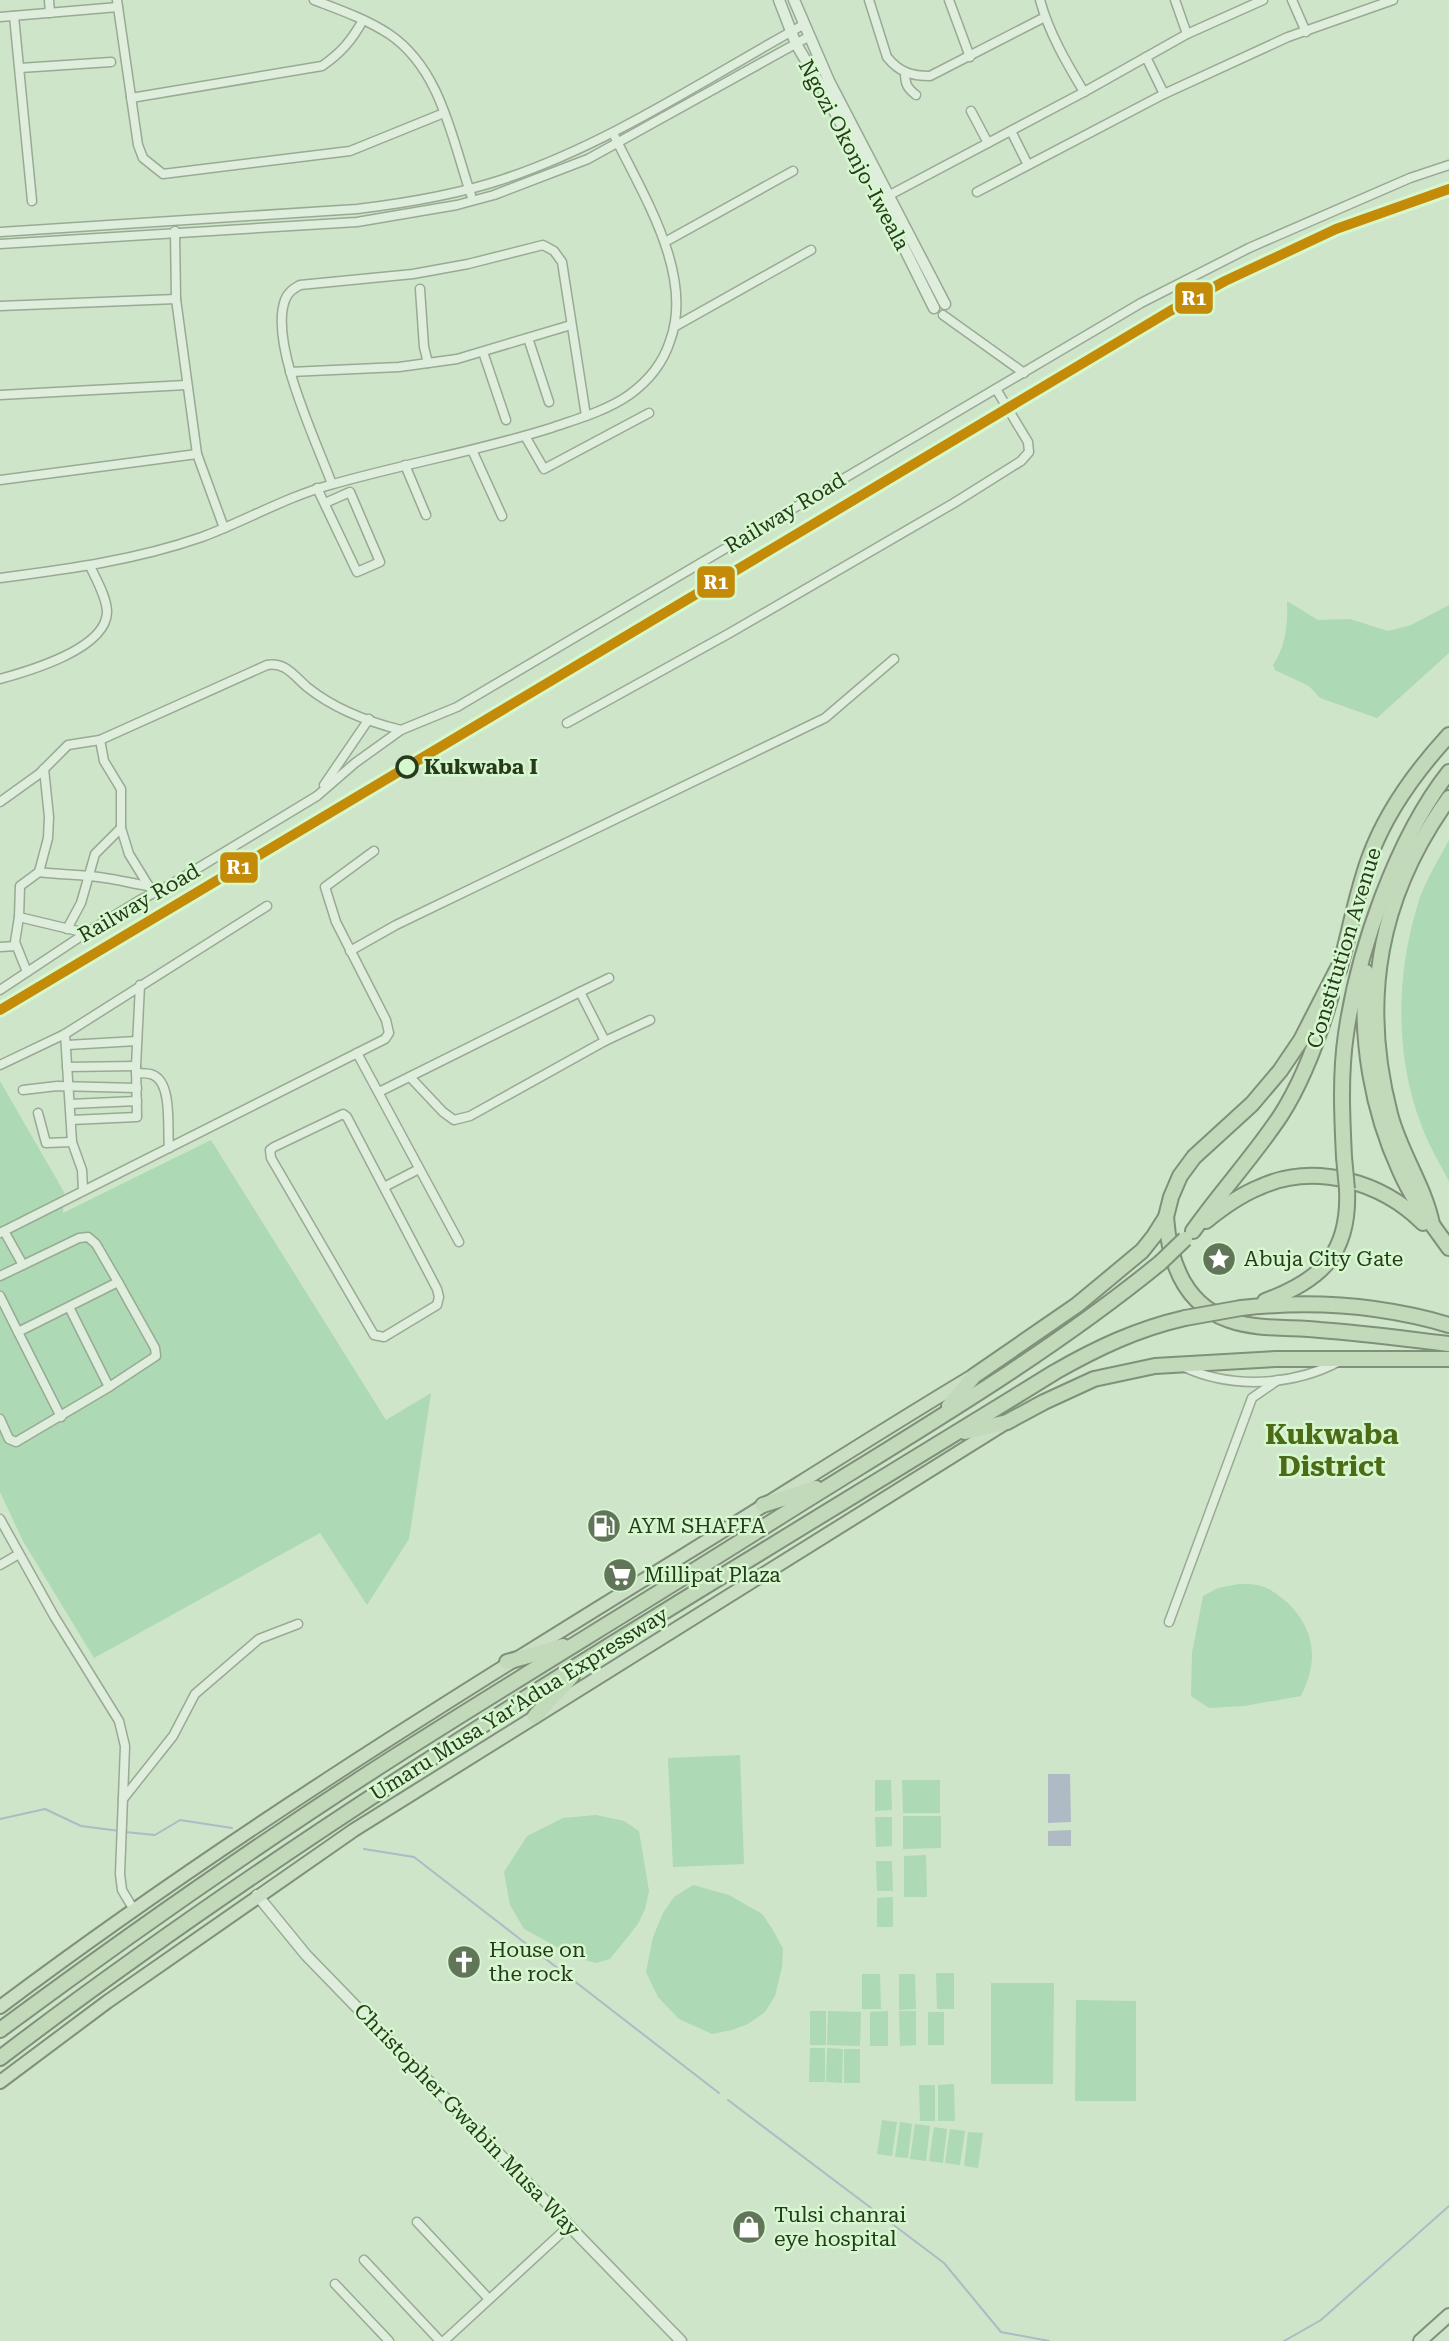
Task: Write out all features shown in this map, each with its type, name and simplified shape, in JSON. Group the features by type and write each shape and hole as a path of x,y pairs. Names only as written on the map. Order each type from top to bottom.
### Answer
{"highway":[{"name":"Constitution Avenue","path":"1189,1235 1247,1163 1281,1114 1302,1075 1321,1030 1370,854 1385,821 1426,760 1449,735"},
{"name":"Constitution Avenue","path":"1246,1307 1296,1289 1312,1280 1324,1268 1340,1240 1348,1211 1342,1086 1346,1035 1353,996 1372,930 1415,822 1449,772"},
{"path":"1432,1224 1424,1192 1391,1116 1379,1063 1375,1021 1377,977 1389,919 1420,843 1449,798"},
{"path":"1390,881 1420,843"},
{"path":"1372,930 1366,974 1365,1038 1383,1129 1400,1173 1449,1248"},
{"path":"942,1416 974,1376 1067,1313 1129,1263 1154,1236 1166,1217 1180,1176 1194,1157 1252,1104 1280,1071 1301,1040 1341,962"},
{"path":"1376,1100 1391,1116"},
{"path":"1189,1235 1238,1198 1262,1185 1293,1178 1326,1176 1354,1181 1389,1195 1413,1212 1449,1248"},
{"path":"1166,1217 1170,1253 1182,1279 1210,1311 1229,1320 1250,1325 1358,1333 1449,1344"},
{"name":"Umaru Musa Yar'Adua Expressway","path":"0,2030 282,1830 1034,1357 1111,1303 1189,1235"},
{"path":"1246,1307 1306,1304 1353,1306 1449,1325"},
{"name":"Umaru Musa Yar'Adua Expressway","path":"0,2058 85,1994 320,1830 953,1435 1091,1352 1134,1332 1185,1318 1246,1307"},
{"path":"953,1435 1007,1422 1094,1380 1134,1369 1178,1364 1345,1358 1449,1359"},
{"name":"Umaru Musa Yar'Adua Expressway","path":"0,2007 294,1799 507,1662 974,1376"},
{"name":"Umaru Musa Yar'Adua Expressway","path":"0,2082 87,2016 257,1895 354,1830 1007,1422"},
{"path":"763,1505 834,1483"},
{"path":"507,1662 582,1640"},
{"path":"535,1716 583,1664"}],"main road":[{"path":"1420,2341 1449,2315"}],"street":[{"path":"49,0 50,13"},
{"path":"314,0 363,20 390,35 426,72 444,113 473,201"},
{"name":"Ngozi Okonjo-Iweala","path":"779,0 796,44 885,197"},
{"name":"Ngozi Okonjo-Iweala","path":"794,0 808,37 941,309"},
{"path":"869,0 887,57 911,76 930,76 1045,17"},
{"path":"949,0 970,57"},
{"path":"1040,0 1061,53 1084,92"},
{"path":"1175,0 1187,34"},
{"path":"885,197 1084,92 1187,34 1264,0"},
{"path":"1292,0 1306,32"},
{"path":"977,192 1164,94 1288,37 1393,0"},
{"path":"0,17 118,3 138,145 143,158 163,174 350,151 444,113"},
{"path":"14,16 32,201"},
{"path":"131,98 322,66 339,55 352,41 363,20"},
{"path":"0,232 357,209 413,202 470,190 506,179 612,133 803,25"},
{"path":"0,244 357,222 415,214 473,201 588,159 808,37"},
{"path":"1146,57 1164,94"},
{"path":"20,68 111,62"},
{"path":"905,72 905,83 916,95"},
{"path":"971,111 988,143"},
{"path":"1011,131 1028,165"},
{"path":"0,578 90,566 139,556 224,528 317,488 525,436 586,416 628,396 648,379 662,359 674,327 676,278 665,242 612,133"},
{"name":"Railway Road","path":"1,987 151,890 317,796 355,763 401,730 457,707 1141,303 1249,248 1410,178 1449,165"},
{"path":"665,242 793,171"},
{"path":"174,221 176,299 197,454 224,528"},
{"path":"332,484 290,372 282,318 290,292 300,285 413,274 468,264 543,245 554,251 562,262 586,416"},
{"path":"674,327 811,250"},
{"path":"420,289 424,347 428,363"},
{"path":"0,306 176,299"},
{"path":"941,309 1024,373"},
{"path":"290,372 400,367 457,359 571,324"},
{"path":"528,338 549,402"},
{"path":"483,352 506,420"},
{"path":"0,396 186,385"},
{"path":"567,723 728,634 1021,461 1029,452 1028,442 996,389"},
{"path":"525,436 544,468 649,413"},
{"path":"472,450 502,516"},
{"path":"0,480 197,454"},
{"path":"405,465 426,515"},
{"path":"317,488 357,572 380,562 350,492 325,503"},
{"path":"0,679 68,654 91,641 102,631 107,610 90,566"},
{"path":"350,950 396,925 825,718 894,659"},
{"path":"0,802 44,769 68,746 100,740 267,665 277,664 288,669 320,698 383,726 401,730"},
{"path":"317,796 369,719"},
{"path":"100,740 104,761 121,789 121,828 129,854 151,890"},
{"path":"27,972 16,946 20,886 39,872 48,838 49,817 44,769"},
{"path":"67,929 81,903 95,853 121,828"},
{"path":"23,1265 2,1232 385,1039 388,1027 336,922 325,887 374,851"},
{"path":"39,872 88,876 151,890"},
{"path":"0,1065 65,1034 267,906"},
{"path":"19,917 86,933"},
{"path":"0,947 16,946"},
{"path":"379,1092 609,978"},
{"path":"71,1120 137,1117 140,985"},
{"path":"580,992 605,1041"},
{"path":"410,1077 454,1120 470,1116 605,1041 650,1020"},
{"path":"65,1034 72,1142 82,1170 83,1190"},
{"path":"67,1045 138,1041"},
{"path":"357,1054 459,1242"},
{"path":"67,1068 136,1069 161,1081 168,1103 170,1148"},
{"path":"23,1090 57,1086 136,1088"},
{"path":"70,1104 137,1101"},
{"path":"38,1114 46,1143 72,1142"},
{"path":"344,1114 384,1187 438,1289 439,1297 437,1305 379,1338 374,1335 277,1170 270,1150 344,1114"},
{"path":"384,1187 419,1169"},
{"path":"0,1276 79,1238 88,1237 96,1244 118,1282 155,1348 156,1356 61,1417 16,1442 9,1439 0,1419"},
{"path":"18,1332 118,1282"},
{"path":"0,1296 61,1417"},
{"path":"69,1307 109,1387"},
{"path":"1178,1364 1207,1375 1240,1381 1278,1380 1310,1374 1345,1358"},
{"path":"1169,1622 1252,1398 1278,1380"},
{"path":"1240,1381 1247,1387 1252,1398"},
{"path":"0,1518 54,1616 119,1721 125,1746 120,1874 122,1890 134,1910"},
{"path":"0,1565 19,1554"},
{"path":"123,1800 173,1736 195,1694 259,1639 298,1624"},
{"name":"Christopher Gwabin Musa Way","path":"257,1895 306,1955 681,2341"},
{"path":"417,2222 489,2299"},
{"path":"365,2260 442,2341 569,2225"},
{"path":"335,2284 389,2341"}],"green space":[{"path":"1287,601 1318,620 1350,619 1388,631 1411,625 1449,605 1449,653 1377,718 1320,698 1309,686 1275,670 1273,665 1285,634"},
{"path":"1449,840 1449,1181 1427,1139 1413,1098 1406,1071 1401,1016 1405,961 1417,907 1427,881"},
{"path":"0,1081 64,1192 63,1213 211,1140 386,1420 431,1393 409,1539 367,1605 320,1533 94,1658 23,1541 0,1492"},
{"path":"1239,1584 1259,1585 1273,1591 1289,1604 1305,1625 1312,1648 1312,1659 1301,1696 1244,1706 1209,1708 1191,1696 1192,1653 1203,1596 1218,1588"},
{"path":"740,1755 744,1864 673,1867 668,1758"},
{"path":"875,1780 891,1780 892,1810 875,1811"},
{"path":"902,1780 940,1780 940,1813 903,1813"},
{"path":"596,1815 624,1821 639,1831 649,1891 638,1924 610,1959 596,1963 577,1958 524,1929 510,1905 504,1872 527,1836 563,1818"},
{"path":"903,1816 941,1816 941,1848 903,1849"},
{"path":"875,1817 892,1817 892,1846 876,1847"},
{"path":"926,1855 927,1897 904,1897 904,1856"},
{"path":"876,1861 892,1861 893,1891 877,1891"},
{"path":"693,1885 729,1895 762,1914 783,1949 775,1996 765,2012 748,2024 712,2034 679,2019 658,1997 646,1972 653,1937 663,1913 674,1897"},
{"path":"893,1897 893,1927 877,1927 877,1898"},
{"path":"936,1973 954,1973 954,2009 937,2009"},
{"path":"862,1974 880,1974 881,2009 862,2009"},
{"path":"899,1974 915,1974 916,2009 899,2010"},
{"path":"991,1983 1054,1983 1053,2084 991,2084"},
{"path":"1076,2000 1136,2001 1136,2101 1075,2101"},
{"path":"810,2011 826,2011 826,2045 810,2045"},
{"path":"828,2011 861,2012 860,2046 827,2045"},
{"path":"888,2011 888,2046 870,2046 870,2012"},
{"path":"899,2011 916,2011 916,2045 900,2046"},
{"path":"928,2012 944,2012 944,2045 928,2045"},
{"path":"810,2048 825,2048 825,2082 809,2082"},
{"path":"827,2048 843,2049 842,2083 826,2082"},
{"path":"844,2049 860,2049 860,2083 844,2083"},
{"path":"954,2084 955,2121 938,2121 938,2085"},
{"path":"919,2085 935,2085 935,2121 920,2121"},
{"path":"882,2120 897,2122 892,2156 877,2154"},
{"path":"900,2122 912,2124 908,2158 895,2157"},
{"path":"915,2124 930,2126 926,2161 910,2159"},
{"path":"934,2127 947,2129 943,2163 929,2161"},
{"path":"950,2129 965,2131 960,2165 945,2163"},
{"path":"968,2132 983,2133 978,2168 964,2166"}],"shaded area":[{"path":"1048,1774 1070,1774 1071,1822 1048,1823"},
{"path":"1071,1830 1071,1846 1048,1846 1048,1831"}],"waterway":[{"path":"0,1819 45,1809 81,1826 120,1831"},
{"path":"125,1832 155,1835 180,1820 232,1828"},
{"path":"364,1849 414,1857 719,2093"},
{"path":"728,2100 944,2263 1001,2332 1049,2341"},
{"path":"1284,2341 1321,2320 1449,2206"}],"transit line":[{"name":"R1","path":"0,1010 1170,311 1225,281 1336,229 1449,189"}],"place":[{"name":"Kukwaba I","path":"407,767"},
{"name":"Abuja City Gate","path":"1219,1259"},
{"name":"AYM SHAFFA","path":"604,1526"},
{"name":"Millipat Plaza","path":"620,1575"},
{"name":"House on the rock","path":"464,1962"},
{"name":"Tulsi chanrai eye hospital","path":"749,2227"}],"district":[{"name":"Kukwaba District","path":"1332,1450"}]}
